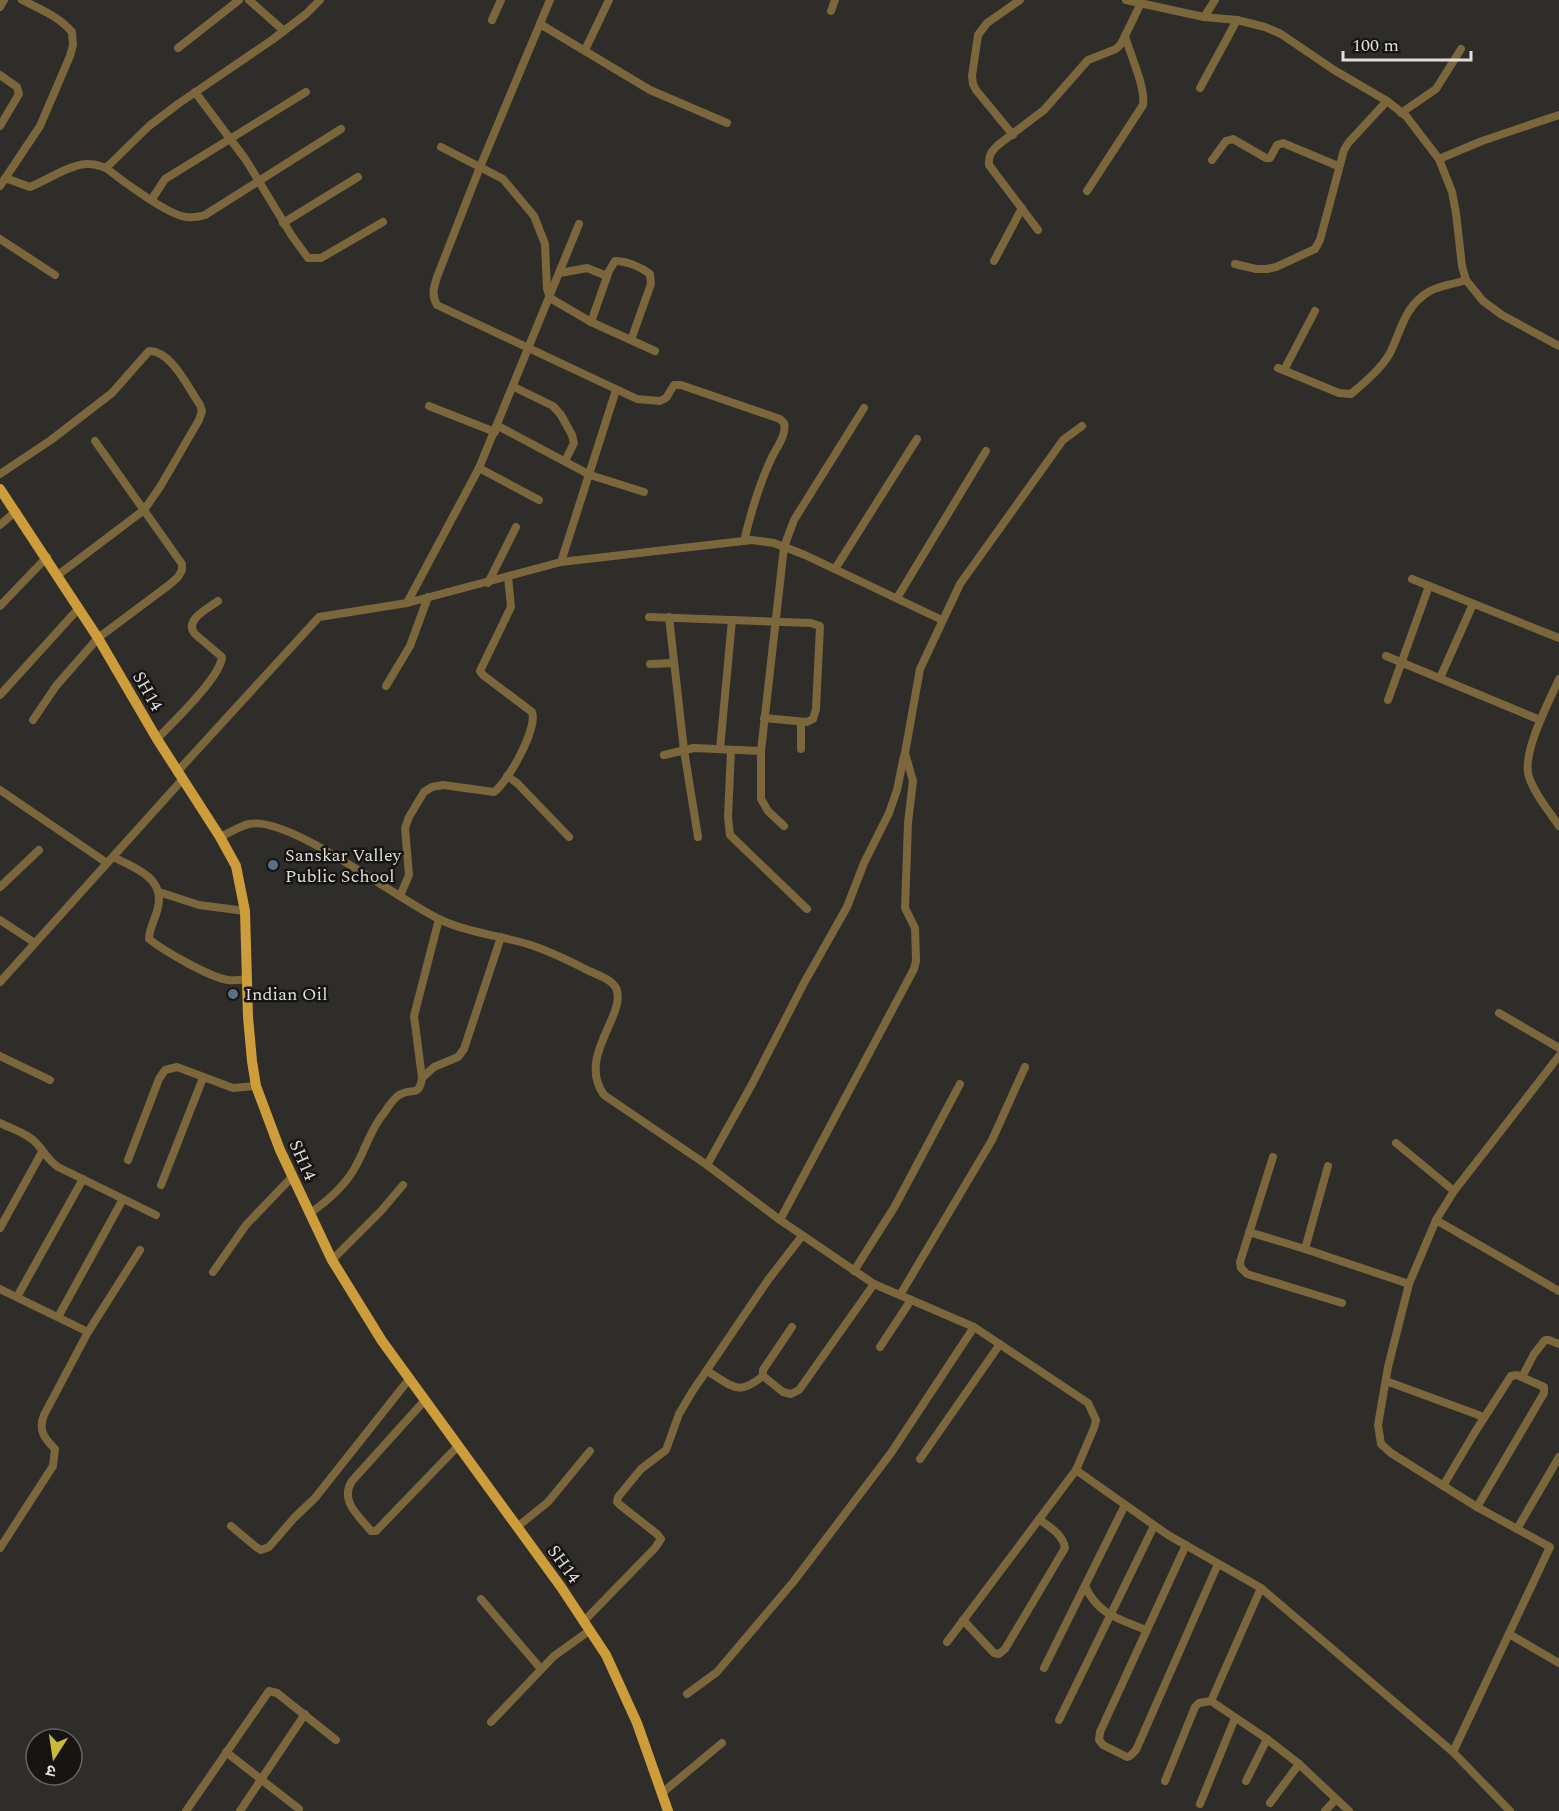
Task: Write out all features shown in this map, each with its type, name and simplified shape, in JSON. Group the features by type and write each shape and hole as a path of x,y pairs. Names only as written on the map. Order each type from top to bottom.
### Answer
{"main road":[{"name":"SH14","path":"0,489 47,557 98,638 179,776 220,837 236,866 244,911 246,979 256,1086 292,1177 332,1260 357,1302 561,1587 606,1655 637,1723 668,1811"}],"street":[{"path":"0,8 4,0"},
{"path":"22,0 50,13 64,23 72,32 73,45 40,126 3,182 30,187 77,166 87,164 106,168 184,217 195,218 205,215 341,129"},
{"path":"178,48 239,0"},
{"path":"249,0 284,31"},
{"path":"106,168 149,126 284,31 320,0"},
{"path":"492,20 501,0"},
{"path":"550,0 437,277 434,300 437,305 637,399 660,401 666,398 674,385 681,385 780,419 784,423 784,433 762,478 744,541"},
{"path":"585,50 609,0"},
{"path":"831,11 836,0"},
{"path":"1013,135 976,90 972,84 972,76 978,35 982,28 1020,0"},
{"path":"1126,0 1204,17 1237,20 1265,27 1281,34 1334,70 1387,101 1401,113 1439,159 1452,192 1466,280 1483,301 1502,315 1559,346"},
{"path":"1204,17 1215,0"},
{"path":"1038,230 989,165 988,158 995,148 1044,110 1089,60 1116,49 1141,3"},
{"path":"1200,88 1237,20"},
{"path":"540,24 650,90 727,123"},
{"path":"1087,191 1143,105 1142,90 1125,36"},
{"path":"1401,113 1436,89 1461,49"},
{"path":"0,75 17,87 19,94 0,126"},
{"path":"195,92 230,139 308,258 316,259 383,222"},
{"path":"152,199 165,179 306,92"},
{"path":"1235,264 1267,269 1316,249 1338,166 1348,142 1387,101"},
{"path":"1439,159 1482,141 1559,115"},
{"path":"1212,160 1226,141 1233,139 1266,158 1270,158 1277,144 1283,142 1338,166"},
{"path":"441,147 503,179 534,216 545,244 547,289 550,298 591,322 655,351"},
{"path":"283,223 358,177"},
{"path":"994,261 1022,208"},
{"path":"407,603 479,468 579,225"},
{"path":"0,239 55,275"},
{"path":"591,322 615,261 645,270 650,274 650,290 631,340"},
{"path":"560,273 587,268 608,276"},
{"path":"1316,311 1281,369 1339,393 1350,394 1378,368 1389,353 1399,327 1412,307 1432,290 1466,280"},
{"path":"0,474 51,440 112,393 149,351 155,351 172,364 201,405 200,420 144,510 58,575"},
{"path":"514,387 553,406 567,424 574,443 565,461"},
{"path":"561,562 616,390"},
{"path":"429,406 496,429 590,475 644,492"},
{"path":"784,826 768,811 761,799 760,752 784,547 794,520 864,408"},
{"path":"707,1165 847,907 864,863 894,799 921,669 960,584 1063,440 1082,426"},
{"path":"835,569 917,439"},
{"path":"33,720 56,687 98,638 169,585 182,570 182,564 95,441"},
{"path":"897,598 986,451"},
{"path":"479,468 539,500"},
{"path":"0,525 16,511"},
{"path":"488,583 516,527"},
{"path":"0,982 110,860 179,776 319,617 407,603 561,562 744,541 774,543 942,620"},
{"path":"0,606 47,557"},
{"path":"400,896 409,875 405,828 424,792 432,787 443,785 494,792 500,788 521,752 534,717 532,712 483,675 480,670 511,607 508,577"},
{"path":"1412,579 1559,639"},
{"path":"1388,700 1429,586"},
{"path":"386,686 410,646 428,597"},
{"path":"157,739 196,697 219,667 222,657 220,653 192,630 191,624 218,600"},
{"path":"1440,678 1473,604"},
{"path":"0,695 79,608"},
{"path":"649,617 817,623 821,628 815,716 810,722 764,718"},
{"path":"669,617 684,750 698,837"},
{"path":"720,749 732,620"},
{"path":"1386,656 1540,720"},
{"path":"650,664 674,663"},
{"path":"1559,679 1540,720 1526,766 1534,788 1559,826"},
{"path":"801,722 801,749"},
{"path":"664,755 694,748 760,752"},
{"path":"731,750 728,817 730,835 807,909"},
{"path":"780,1220 849,1093 916,961 915,928 905,908 907,844 913,781 905,753"},
{"path":"507,776 517,783 569,837"},
{"path":"0,790 110,860 148,876 159,892 159,905 149,939 216,976 226,980 246,979"},
{"path":"220,837 249,824 271,825 315,845 439,919 554,954 606,978 615,986 618,997 600,1046 597,1061 595,1075 598,1087 604,1095 707,1165 802,1236 873,1284 974,1327 1083,1400 1093,1412 1096,1420 1076,1470 947,1642"},
{"path":"0,886 39,850"},
{"path":"159,892 200,905 244,911"},
{"path":"309,1214 337,1192 353,1172 371,1131 393,1101 399,1095 416,1091 420,1087 422,1078 414,1016 439,919"},
{"path":"0,920 35,943"},
{"path":"422,1078 434,1066 458,1058 464,1049 501,937"},
{"path":"1499,1013 1559,1048"},
{"path":"0,1056 50,1080"},
{"path":"1559,1056 1454,1191 1436,1220 1409,1284 1378,1425 1381,1444 1391,1453 1477,1507 1559,1552"},
{"path":"128,1160 159,1079 165,1070 177,1067 233,1088 256,1086"},
{"path":"900,1295 992,1140 1025,1067"},
{"path":"161,1185 203,1078"},
{"path":"854,1271 895,1206 960,1084"},
{"path":"0,1123 28,1137 38,1145 48,1160 58,1167 156,1215"},
{"path":"1396,1143 1454,1191"},
{"path":"0,1228 42,1152"},
{"path":"1273,1157 1240,1262 1241,1268 1247,1274 1342,1303"},
{"path":"1305,1249 1328,1166"},
{"path":"213,1272 246,1225 292,1177"},
{"path":"17,1297 83,1179"},
{"path":"332,1260 381,1211 403,1185"},
{"path":"58,1317 123,1199"},
{"path":"1436,1220 1559,1291"},
{"path":"1249,1232 1409,1284"},
{"path":"492,1722 541,1669 586,1627 660,1543 661,1539 657,1534 617,1502 618,1497 641,1469 666,1450 679,1414 768,1280 802,1236"},
{"path":"0,1548 53,1466 54,1449 41,1432 40,1425 88,1332 140,1250"},
{"path":"764,1376 786,1393 795,1393 873,1284"},
{"path":"0,1289 88,1332"},
{"path":"880,1347 911,1300"},
{"path":"707,1371 737,1388 751,1386 764,1376 766,1365 792,1327"},
{"path":"687,1694 723,1666 794,1581 891,1453 974,1327"},
{"path":"1522,1377 1534,1354 1545,1340 1559,1344"},
{"path":"920,1459 1000,1344"},
{"path":"1443,1485 1507,1380 1514,1375 1544,1387 1544,1393 1477,1507"},
{"path":"231,1526 261,1550 269,1547 315,1498 410,1378"},
{"path":"1386,1382 1484,1417"},
{"path":"425,1400 352,1481 348,1488 347,1498 351,1508 371,1532 376,1531 458,1446"},
{"path":"517,1527 548,1502 590,1451"},
{"path":"1517,1528 1559,1457"},
{"path":"1076,1470 1154,1526 1261,1588 1453,1752 1510,1811"},
{"path":"1044,1668 1125,1505"},
{"path":"963,1620 994,1653 999,1654 1005,1649 1065,1548 1060,1534 1039,1519"},
{"path":"1059,1720 1154,1526"},
{"path":"1186,1545 1099,1736 1103,1745 1126,1757 1134,1754 1138,1748 1218,1564"},
{"path":"1453,1752 1550,1547"},
{"path":"1085,1586 1094,1603 1111,1615 1146,1630"},
{"path":"1210,1701 1261,1588"},
{"path":"481,1599 541,1669"},
{"path":"1509,1634 1559,1663"},
{"path":"186,1811 269,1691 277,1693 336,1740"},
{"path":"1165,1781 1195,1707 1199,1703 1210,1701 1267,1739 1299,1764 1349,1811"},
{"path":"240,1811 305,1714"},
{"path":"1200,1804 1234,1718"},
{"path":"1245,1781 1267,1739"},
{"path":"662,1793 722,1743"},
{"path":"226,1752 298,1809"},
{"path":"1270,1803 1299,1764"},
{"path":"1325,1811 1336,1799"}],"place":[{"name":"Sanskar Valley Public School","path":"273,865"},
{"name":"Indian Oil","path":"233,994"}]}
